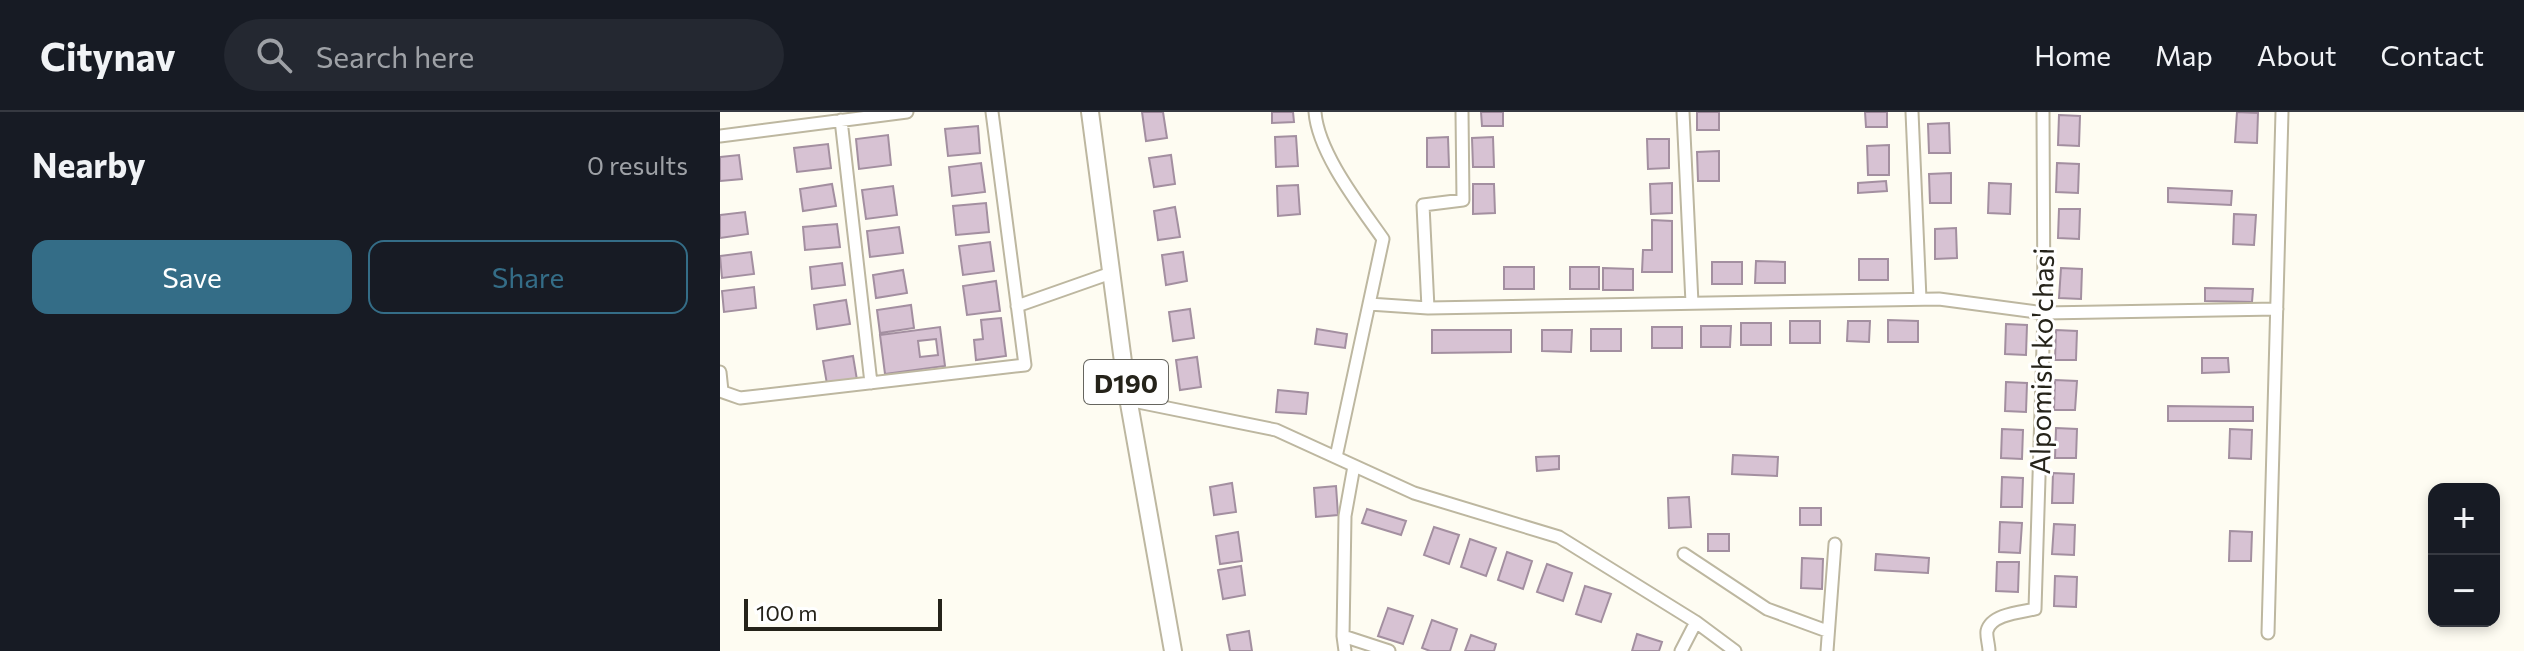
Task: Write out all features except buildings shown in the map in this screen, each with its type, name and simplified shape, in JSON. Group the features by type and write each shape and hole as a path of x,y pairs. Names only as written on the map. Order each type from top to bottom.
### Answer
{"main road":[{"name":"D190","path":"1090,112 1128,400 1173,651"}],"street":[{"path":"720,136 907,112"},
{"path":"720,372 721,391 740,398 1025,365 992,112"},
{"path":"1315,112 1316,126 1343,181 1383,239 1336,457"},
{"path":"1428,308 1423,205 1463,200 1462,112"},
{"path":"1683,112 1692,303"},
{"path":"1912,112 1920,299"},
{"name":"Alpomish ko'chasi","path":"1989,649 1987,630 1993,622 2035,609 2044,313 2043,112"},
{"path":"2268,633 2282,112"},
{"path":"841,120 871,383"},
{"path":"1017,306 1111,273"},
{"path":"1369,304 1428,308 1939,299 2044,313 2277,309"},
{"path":"1128,400 1276,430 1414,493 1559,537 1696,622 1735,651"},
{"path":"1345,651 1345,516 1354,466"},
{"path":"1684,554 1767,609 1827,641 1835,544"},
{"path":"1681,651 1696,622"},
{"path":"1343,636 1389,651"}]}
